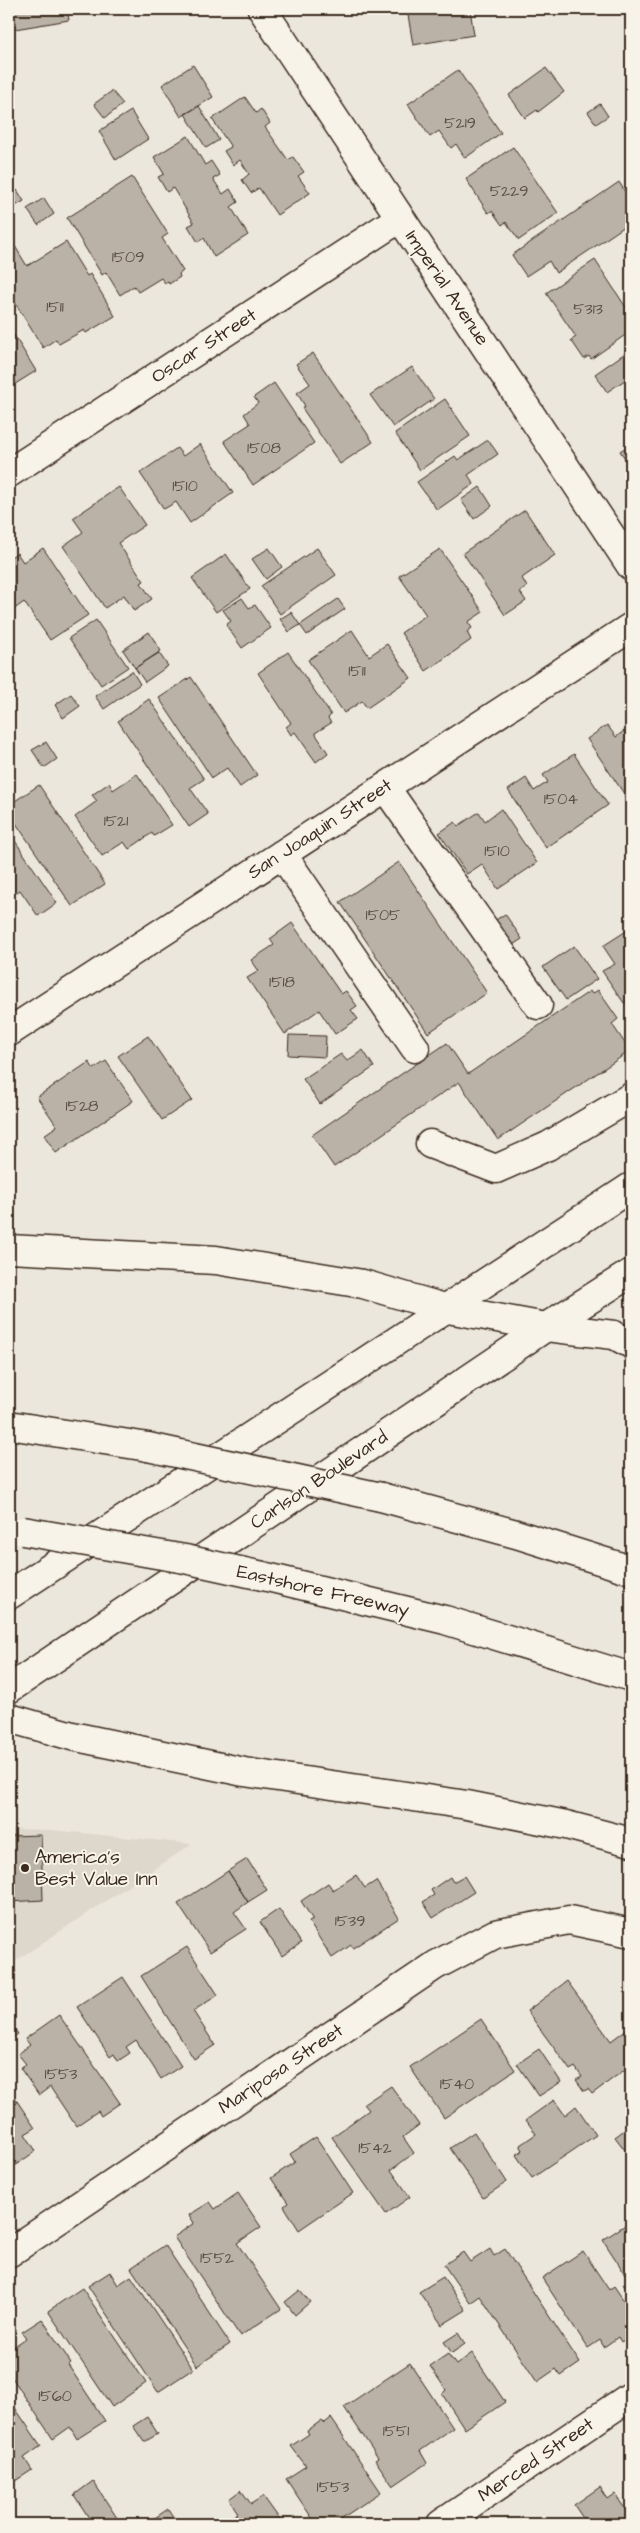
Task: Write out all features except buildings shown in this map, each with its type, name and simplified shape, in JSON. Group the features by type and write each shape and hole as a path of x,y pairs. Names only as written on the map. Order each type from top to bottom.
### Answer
{"main road":[{"name":"Imperial Avenue","path":"262,9 631,566"},
{"name":"Oscar Street","path":"9,473 400,218"},
{"name":"San Joaquin Street","path":"9,1032 631,626"},
{"path":"385,787 538,1005"},
{"path":"282,854 415,1048"},
{"path":"430,1144 496,1169 548,1146 631,1098"},
{"path":"9,1596 631,1187"},
{"path":"9,1249 216,1260 363,1284 448,1309 546,1327 614,1335 631,1344"},
{"name":"Carlson Boulevard","path":"9,1689 546,1327 631,1273"},
{"path":"9,1425 148,1447 381,1497 516,1534 631,1570"},
{"name":"Eastshore Freeway","path":"16,1530 175,1557 263,1576 445,1620 631,1677"},
{"path":"9,1718 72,1736 244,1772 467,1805 566,1825 631,1842"},
{"name":"Mariposa Street","path":"9,2253 436,1965 494,1934 569,1920 631,1933"},
{"name":"Merced Street","path":"441,2524 631,2396"}],"shaded area":[{"path":"9,1829 51,1830 192,1844 9,1965"}],"place":[{"name":"America's Best Value Inn","path":"25,1868"}]}
